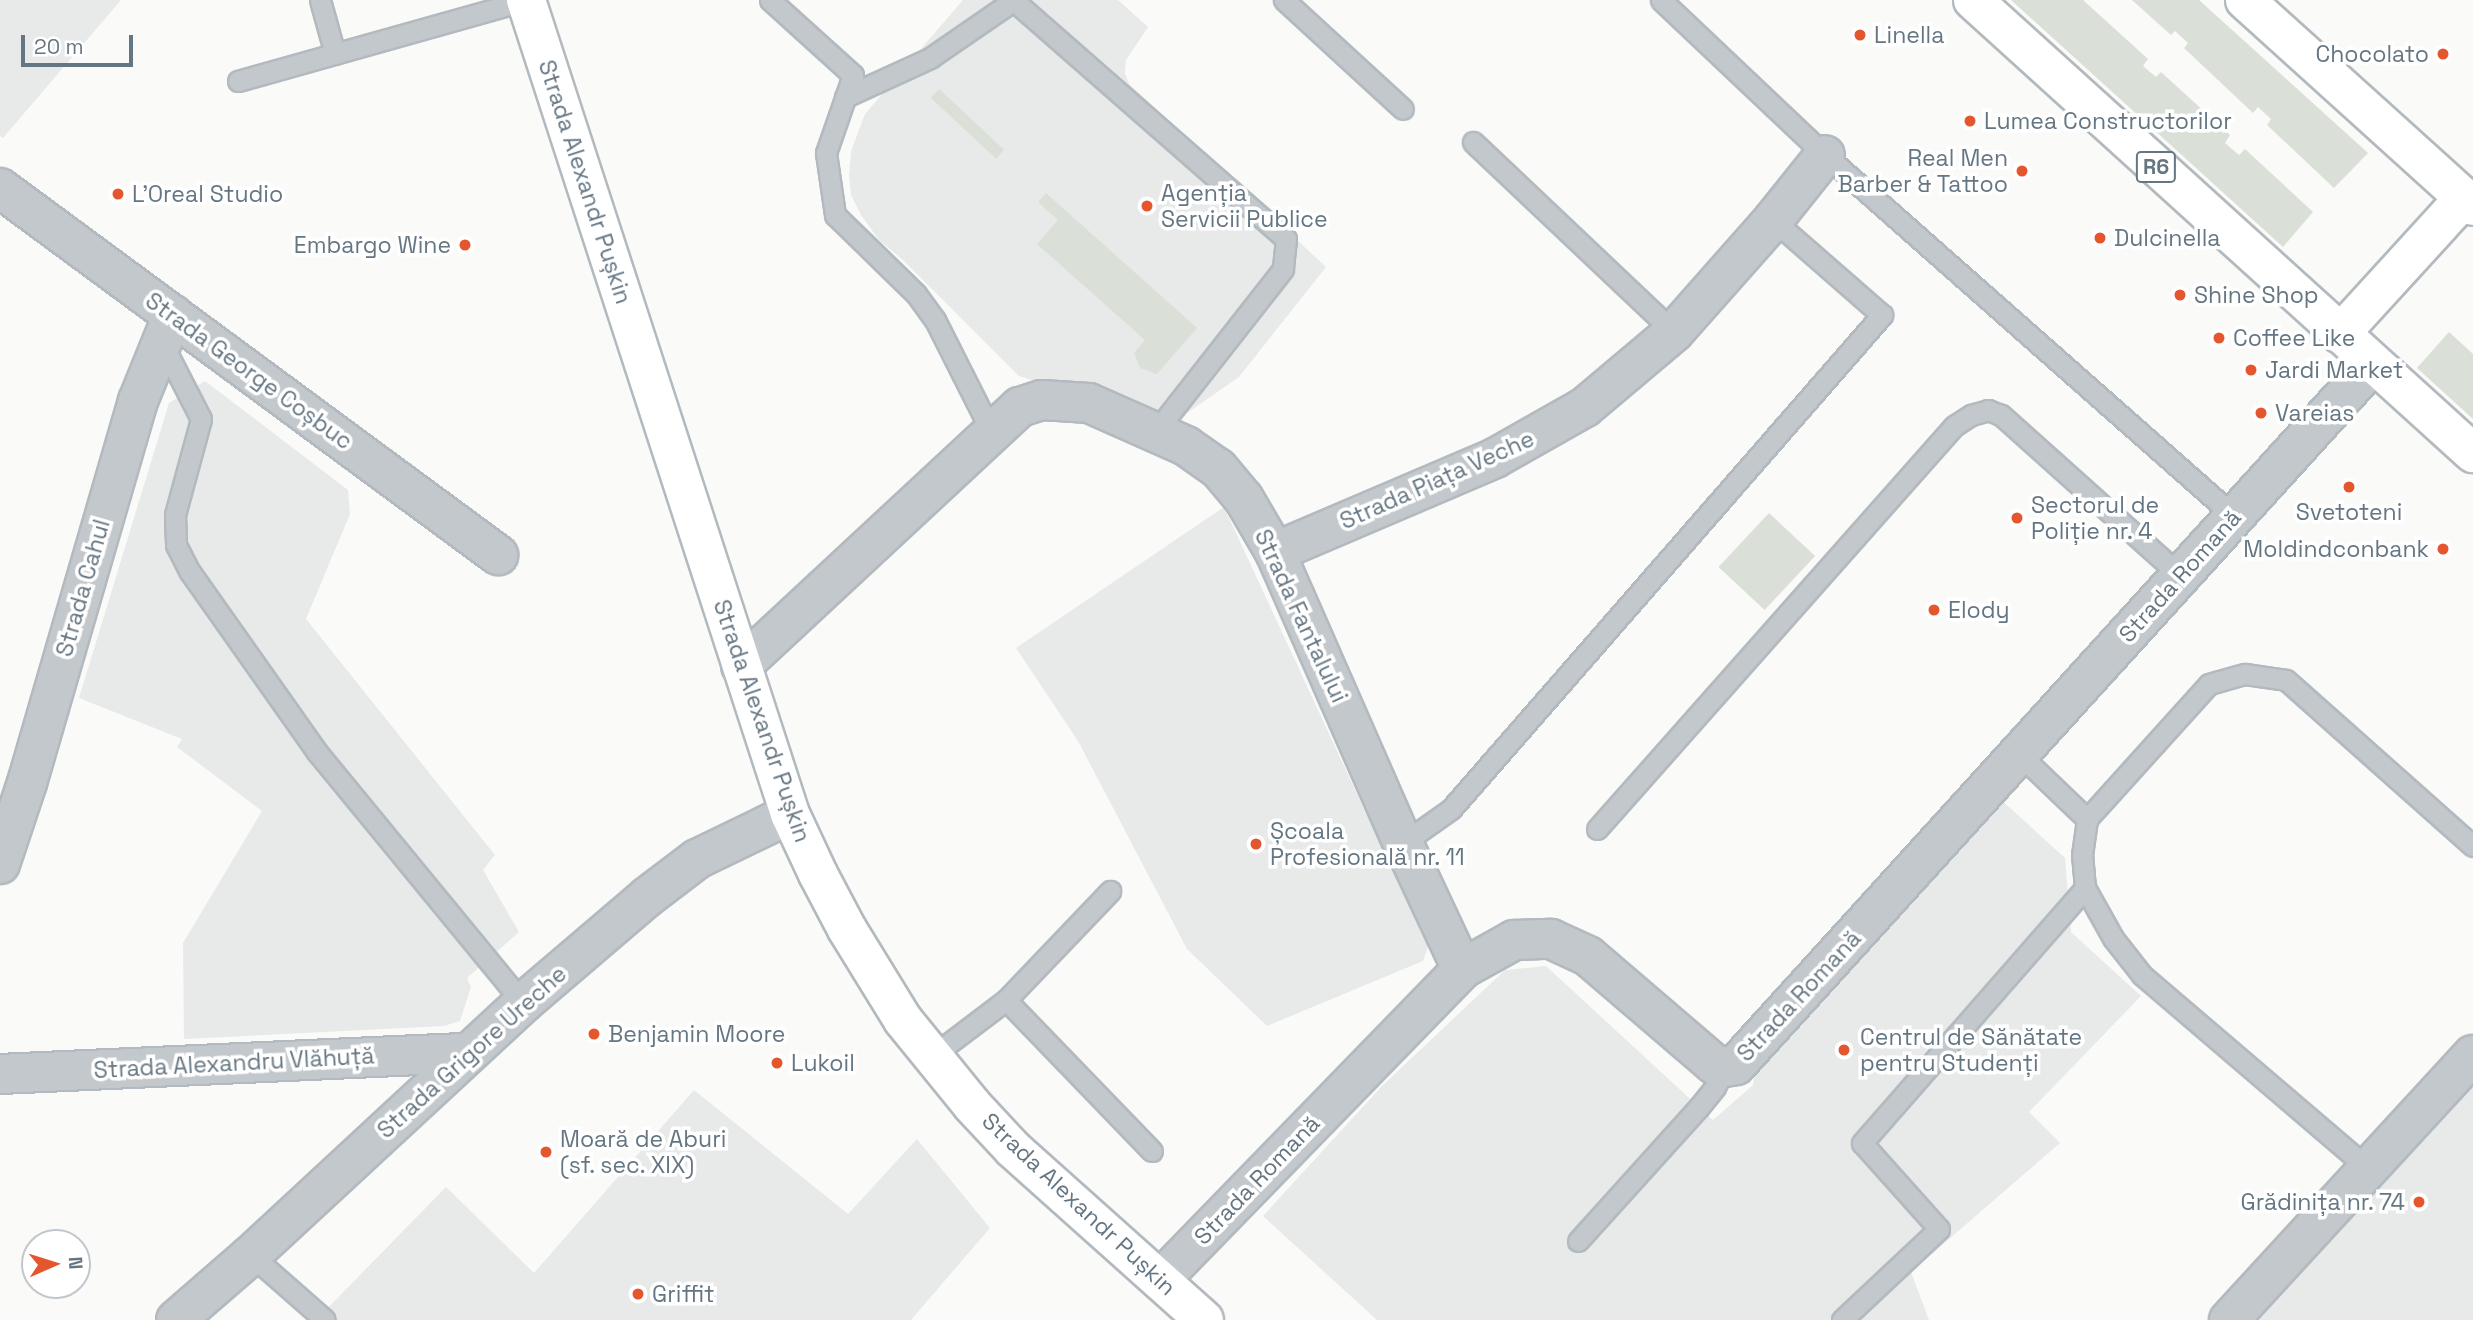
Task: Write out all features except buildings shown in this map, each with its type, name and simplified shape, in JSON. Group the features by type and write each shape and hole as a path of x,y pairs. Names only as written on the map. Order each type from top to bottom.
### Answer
{"main road":[{"name":"Strada Alexandr Pușkin","path":"526,0 790,814 841,918 875,978 932,1056 1013,1149 1205,1320"},
{"name":"R6","path":"1973,0 2473,453"},
{"path":"2245,0 2470,197 2340,334"}],"street":[{"name":"Strada Piața Veche","path":"1275,552 1495,458 1585,407 1674,331 1773,220 1825,155"},
{"name":"Strada George Coșbuc","path":"4,198 167,329 498,555"},
{"name":"Strada Cahul","path":"2,849 138,401 167,329"},
{"name":"Strada Romană","path":"1160,1280 1462,969 1514,940 1551,939 1588,956 1714,1064 1725,1067 1736,1065 2373,364"},
{"name":"Strada Fantalului","path":"741,666 867,552 991,431 1020,407 1042,400 1088,402 1186,446 1218,468 1244,499 1275,552 1403,843 1462,969"},
{"name":"Strada Grigore Ureche","path":"176,1320 251,1255 523,1003 647,897 697,859 790,814"},
{"name":"Strada Alexandru Vlăhuță","path":"0,1074 468,1053"},
{"path":"2229,1320 2473,1055"}],"lane":[{"path":"320,0 335,54"},
{"path":"238,80 526,0"},
{"path":"770,0 853,75 826,153 835,215 916,294 935,320 991,431"},
{"path":"845,97 930,58 1014,0 1286,239 1283,269 1155,432"},
{"path":"1284,0 1403,109"},
{"path":"1661,0 1825,155 2234,516"},
{"path":"1473,142 1674,331"},
{"path":"1403,843 1451,809 1882,316 1773,220"},
{"path":"167,329 201,419 174,514 176,545 190,572 317,752 523,1003"},
{"path":"1597,829 1954,426 1971,415 1988,410 2001,415 2180,575"},
{"path":"2369,1170 2142,975 2113,938 2085,887 2082,855 2087,819 2209,684 2245,674 2286,680 2473,846"},
{"path":"2020,755 2087,819"},
{"path":"1842,1320 1939,1228 1861,1143 2085,887"},
{"path":"932,1056 1006,1000 1110,891"},
{"path":"1006,1000 1152,1151"},
{"path":"1578,1241 1699,1107 1715,1087 1725,1067"},
{"path":"251,1255 325,1320"}],"shaded area":[{"path":"0,0 121,0 3,138 0,136"},
{"name":"Agenția Servicii Publice","path":"963,0 1118,0 1148,27 1126,60 1125,73 1129,84 1326,267 1239,377 1171,424 1019,376 903,260 879,240 851,195 851,151 865,114"},
{"path":"2011,0 2083,0 2148,59 2143,66 2156,77 2161,72 2230,135 2225,143 2239,155 2245,149 2313,212 2283,247"},
{"path":"2132,0 2199,0 2368,153 2334,188 2267,125 2271,119 2258,107 2253,113 2184,48 2188,43 2175,31 2171,35"},
{"path":"939,89 1004,150 996,158 931,98"},
{"path":"1046,193 1197,328 1157,374 1140,368 1134,353 1145,340 1037,244 1058,220 1038,202"},
{"path":"2449,332 2473,354 2473,419 2417,368"},
{"path":"205,381 348,490 350,514 306,619 495,855 483,870 519,932 467,978 471,987 460,1021 444,1026 184,1039 183,943 262,811 177,747 182,739 79,698 169,403"},
{"name":"Școala Profesională nr. 11","path":"1224,507 1428,947 1423,961 1267,1026 1187,949 1078,741 1016,648"},
{"path":"1769,513 1815,556 1765,610 1719,567"},
{"path":"1998,797 2065,858 2071,932 2141,996 2029,1112 2060,1143 1911,1272 1929,1320 1377,1320 1263,1216 1383,1085 1505,970 1546,966 1713,1120 1753,1085 1758,1059"},
{"name":"Grădinița nr. 74","path":"2473,1083 2473,1320 2255,1320"},
{"path":"694,1090 848,1214 917,1139 990,1228 911,1320 316,1320 446,1187 534,1273"}],"place":[{"name":"Linella","path":"1860,35"},
{"name":"Chocolato","path":"2443,54"},
{"name":"Lumea Constructorilor","path":"1970,121"},
{"name":"Real Men Barber & Tattoo","path":"2022,171"},
{"name":"L'Oreal Studio","path":"118,194"},
{"name":"Agenția Servicii Publice","path":"1147,206"},
{"name":"Dulcinella","path":"2100,238"},
{"name":"Embargo Wine","path":"465,245"},
{"name":"Shine Shop","path":"2180,295"},
{"name":"Coffee Like","path":"2219,338"},
{"name":"Jardi Market","path":"2251,370"},
{"name":"Vareias","path":"2261,413"},
{"name":"Svetoteni","path":"2349,487"},
{"name":"Sectorul de Poliție nr. 4","path":"2017,518"},
{"name":"Moldindconbank","path":"2443,549"},
{"name":"Elody","path":"1934,610"},
{"name":"Școala Profesională nr. 11","path":"1256,844"},
{"name":"Benjamin Moore","path":"594,1034"},
{"name":"Centrul de Sănătate pentru Studenți","path":"1844,1050"},
{"name":"Lukoil","path":"777,1063"},
{"name":"Moară de Aburi (sf. sec. XIX)","path":"546,1152"},
{"name":"Grădinița nr. 74","path":"2419,1202"},
{"name":"Griffit","path":"638,1294"}]}
